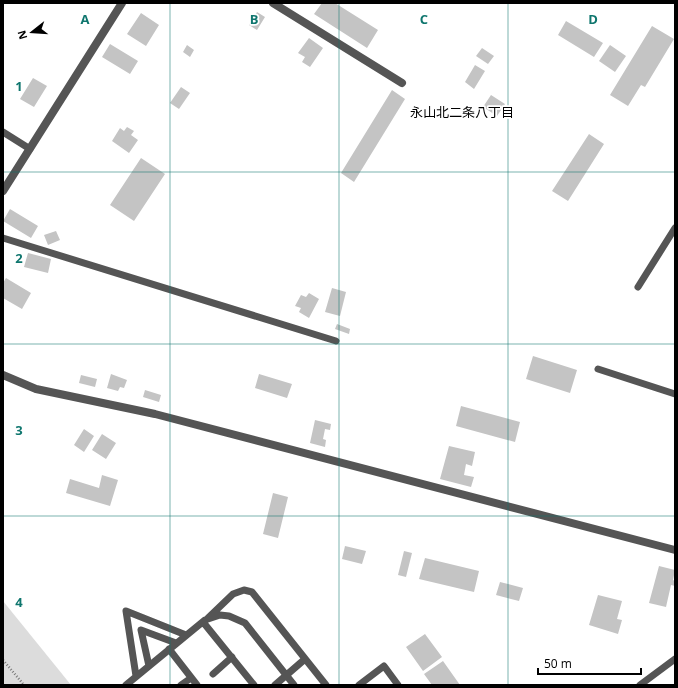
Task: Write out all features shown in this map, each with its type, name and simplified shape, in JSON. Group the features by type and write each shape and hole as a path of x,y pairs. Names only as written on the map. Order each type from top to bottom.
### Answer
{"street":[{"path":"3,191 122,3"},
{"path":"273,3 402,83"},
{"path":"3,376 36,389 155,414 675,550"}],"lane":[{"path":"3,132 30,149"},
{"path":"638,287 675,228"},
{"path":"3,238 336,341"},
{"path":"598,369 675,394"},
{"path":"126,685 204,621 233,594 244,590 252,592 326,685"},
{"path":"136,676 126,611 186,635"},
{"path":"204,621 220,615 229,616 245,623 294,685"},
{"path":"204,621 254,685"},
{"path":"149,666 141,630 176,643"},
{"path":"169,649 197,685"},
{"path":"213,674 232,657"},
{"path":"275,685 305,659"},
{"path":"640,685 675,659"},
{"path":"359,685 384,666 398,685"},
{"path":"181,685 192,678"}],"path":[{"path":"3,660 24,685"}],"shaded area":[{"path":"3,601 71,685 3,685"}],"building":[{"path":"322,3 335,3 378,30 367,48 314,14"},
{"path":"257,12 265,17 257,30 249,25"},
{"path":"141,13 159,25 146,46 127,34"},
{"path":"566,21 603,43 594,57 558,35"},
{"path":"652,26 674,39 645,87 641,85 628,106 610,95"},
{"path":"309,38 323,48 310,67 302,62 305,57 298,53"},
{"path":"110,44 138,61 130,74 102,57"},
{"path":"187,45 194,50 190,57 183,52"},
{"path":"610,45 626,56 615,72 599,61"},
{"path":"482,48 494,56 488,64 476,56"},
{"path":"475,65 485,71 474,89 465,82"},
{"path":"33,78 47,86 34,107 20,99"},
{"path":"181,87 190,93 179,109 170,103"},
{"path":"392,90 405,99 354,182 341,173"},
{"path":"491,95 505,104 497,116 483,107"},
{"path":"127,127 134,131 131,135 138,140 129,153 112,141 120,128 124,131"},
{"path":"589,134 604,144 568,201 552,191"},
{"path":"141,158 165,174 134,221 110,205"},
{"path":"10,209 38,226 31,238 3,221"},
{"path":"56,231 60,240 48,245 44,235"},
{"path":"28,253 51,259 48,273 24,267"},
{"path":"6,278 31,293 22,309 3,298 3,283"},
{"path":"332,288 346,292 340,316 325,312"},
{"path":"309,293 319,299 309,318 299,312 301,308 295,306 301,295 306,297"},
{"path":"337,324 350,329 349,334 335,329"},
{"path":"533,356 577,370 570,393 526,379"},
{"path":"111,374 127,380 124,388 120,387 118,391 107,388"},
{"path":"259,374 292,384 287,398 255,388"},
{"path":"81,375 97,379 95,387 79,383"},
{"path":"145,390 161,395 159,402 143,397"},
{"path":"461,406 520,422 515,442 456,426"},
{"path":"315,420 331,424 330,430 325,429 323,439 326,440 325,447 310,443"},
{"path":"84,429 94,436 84,452 74,445"},
{"path":"102,434 116,443 106,459 92,450"},
{"path":"449,446 475,452 472,466 466,464 464,475 474,477 471,487 440,479"},
{"path":"102,475 118,480 110,506 66,493 70,479 99,488"},
{"path":"273,493 288,497 278,538 263,534"},
{"path":"345,546 366,551 362,564 342,559"},
{"path":"404,551 412,553 406,577 398,575"},
{"path":"425,558 479,571 474,592 419,579"},
{"path":"659,566 675,570 673,580 675,581 675,586 671,585 666,607 649,603"},
{"path":"500,582 523,588 519,601 496,595"},
{"path":"598,595 622,601 617,619 622,620 618,634 589,625"},
{"path":"425,634 442,657 423,671 406,647"},
{"path":"443,661 460,685 432,685 424,674"}],"district":[{"name":"永山北二条八丁目","path":"462,112"}]}
